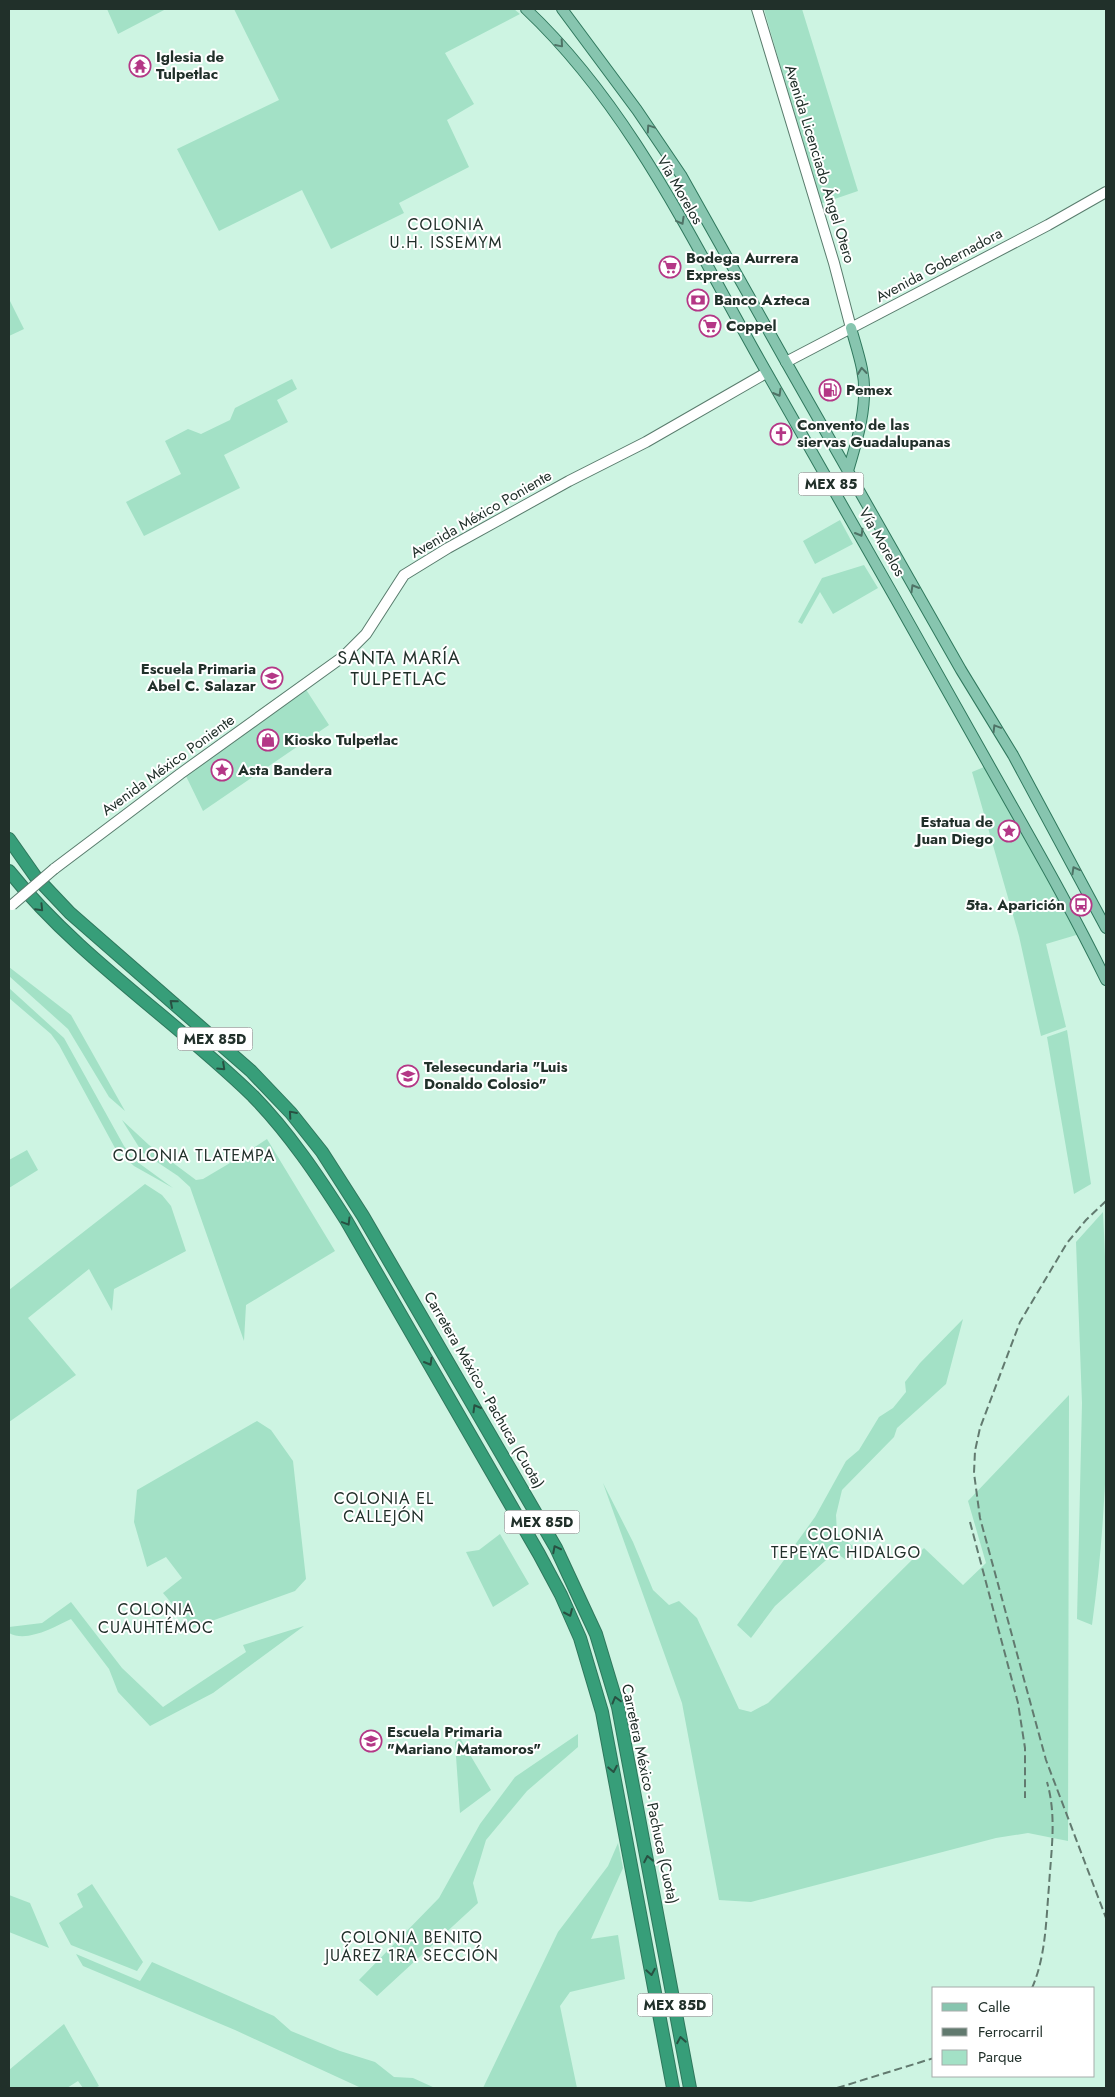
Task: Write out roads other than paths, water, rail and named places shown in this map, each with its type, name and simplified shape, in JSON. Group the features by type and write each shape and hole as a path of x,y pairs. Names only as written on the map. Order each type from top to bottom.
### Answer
{"highway":[{"name":"Carretera México - Pachuca (Cuota)","path":"9,839 35,876 60,902 251,1071 291,1113 322,1152 363,1216 542,1523 586,1610 603,1654 622,1725 690,2088"},
{"name":"Carretera México - Pachuca (Cuota)","path":"9,871 41,908 199,1046 254,1098 285,1131 321,1180 350,1228 539,1554 574,1624 588,1662 602,1712 673,2088"}],"main road":[{"name":"Vía Morelos","path":"526,9 547,28 589,78 621,122 662,186 766,372 943,680 1048,868 1106,980"},
{"name":"Vía Morelos","path":"562,9 614,78 681,175 961,670 1013,755 1106,928"},
{"name":"Avenida Licenciado Ángel Otero","path":"757,9 834,263 851,328"},
{"name":"Avenida Gobernadora","path":"786,362 1048,225 1106,192"},
{"path":"848,470 858,438 865,397 861,364 851,328"},
{"name":"Avenida México Poniente","path":"12,905 54,869 180,774 344,656 366,634 404,575 457,543 569,481 646,442 766,372"}],"railway":[{"path":"1106,1201 1086,1220 1067,1243 1020,1322 980,1428 975,1451 974,1473 980,1518 1046,1760 1106,1918"},
{"path":"970,1522 1018,1703 1025,1748 1025,1798"},
{"path":"1032,1987 1037,1976 1045,1938 1052,1847 1053,1821 1047,1782"},
{"path":"837,2088 932,2059"}],"place":[{"name":"Iglesia de Tulpetlac","path":"140,66"},
{"name":"Bodega Aurrera Express","path":"670,267"},
{"name":"Banco Azteca","path":"698,300"},
{"name":"Coppel","path":"710,326"},
{"name":"Pemex","path":"830,390"},
{"name":"Convento de las siervas Guadalupanas","path":"781,434"},
{"name":"Escuela Primaria Abel C. Salazar","path":"272,678"},
{"name":"Kiosko Tulpetlac","path":"268,740"},
{"name":"Asta Bandera","path":"222,770"},
{"name":"Estatua de Juan Diego","path":"1009,831"},
{"name":"5ta. Aparición","path":"1081,905"},
{"name":"Telesecundaria \"Luis Donaldo Colosio\"","path":"408,1076"},
{"name":"Escuela Primaria \"Mariano Matamoros\"","path":"371,1741"}],"district":[{"name":"COLONIA U.H. ISSEMYM","path":"446,233"},
{"name":"SANTA MARÍA TULPETLAC","path":"399,668"},
{"name":"COLONIA TLATEMPA","path":"194,1155"},
{"name":"COLONIA EL CALLEJÓN","path":"384,1507"},
{"name":"COLONIA TEPEYAC HIDALGO","path":"846,1543"},
{"name":"COLONIA CUAUHTÉMOC","path":"156,1618"},
{"name":"COLONIA BENITO JUÁREZ 1RA SECCIÓN","path":"412,1946"}]}
